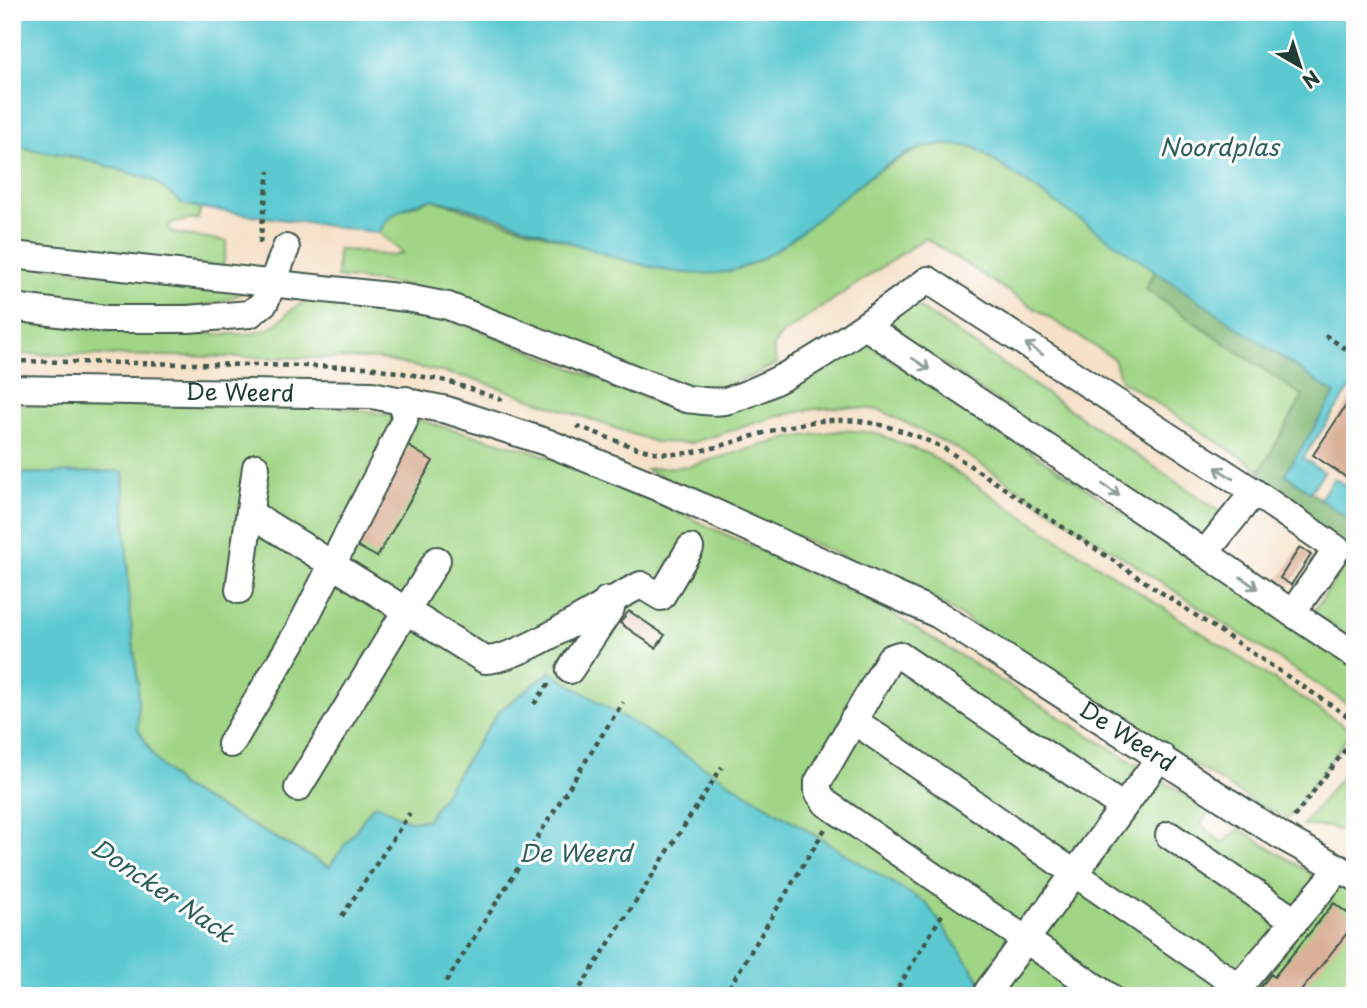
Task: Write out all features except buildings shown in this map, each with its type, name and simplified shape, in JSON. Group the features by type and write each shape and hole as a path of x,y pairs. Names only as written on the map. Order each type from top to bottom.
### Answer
{"street":[{"path":"12,307 106,319 188,319 250,314 265,302 286,248"},
{"path":"12,255 407,298 448,306 686,399 727,401 785,375 864,326 928,280 1337,549 1292,613"},
{"path":"864,326 1355,655"},
{"name":"De Weerd","path":"12,389 372,395 447,410 546,442 850,573 939,615 1281,836 1347,873"},
{"path":"231,744 299,629 404,421 406,400"},
{"path":"239,590 256,467"},
{"path":"1205,553 1254,492"},
{"path":"250,513 485,660 496,660 520,651 607,600 641,585 661,597 690,548"},
{"path":"298,788 437,560"},
{"path":"562,674 611,608 607,600"},
{"path":"1108,996 827,803 818,792 821,772 890,658 899,655 1123,807"},
{"path":"853,720 1075,873 1235,991 1295,921 1347,873"},
{"path":"988,990 1161,756"},
{"path":"1169,835 1295,921"}],"path":[{"path":"260,247 269,171"},
{"path":"1325,335 1355,355"},
{"path":"12,361 369,367 447,381 511,402"},
{"path":"572,424 644,449 673,454 711,449 785,426 823,419 862,420 903,430 942,447 1355,721"},
{"path":"534,704 562,674"},
{"path":"446,982 624,702"},
{"path":"1281,836 1355,737"},
{"path":"575,996 722,766"},
{"path":"342,916 410,813"},
{"path":"724,996 831,819"},
{"path":"892,996 947,907"}],"green space":[{"path":"948,144 975,147 1156,270 1145,289 1304,396 1261,470 1121,380 1114,359 925,238 781,335 774,348 777,363 748,378 710,387 664,380 410,286 337,277 338,249 392,256 403,253 379,233 384,222 396,212 431,199 591,249 776,249 877,171 921,148"},
{"path":"12,146 99,164 157,182 186,202 201,208 198,219 174,222 168,227 172,233 227,241 223,267 12,242"},
{"path":"12,263 237,288 241,293 221,302 164,309 12,298"},
{"path":"1156,270 1336,394 1285,474 1355,523 1352,553 1252,485 1303,396 1145,289"},
{"path":"318,298 418,312 469,326 665,406 690,410 863,341 1355,665 1355,709 956,448 880,410 846,407 814,409 778,416 691,443 655,442 474,379 379,359 12,354 12,320 129,332 245,334 268,329 298,305"},
{"path":"913,303 1228,517 1221,552 885,325"},
{"path":"12,404 339,407 411,418 533,451 607,480 870,600 1210,810 1201,824 1222,843 1239,829 1317,877 1355,893 1355,996 1007,996 1010,991 980,980 927,904 752,797 499,711 427,820 409,821 378,805 373,806 330,867 181,787 156,760 138,729 138,683 130,616 123,471 12,474"},
{"path":"845,430 875,433 928,454 1352,731 1288,819 1253,802 925,593 645,469 690,466 784,439"},
{"path":"1355,549 1355,641 1313,613"},
{"path":"1355,760 1355,837 1331,827 1302,826"}],"water":[{"name":"Noordplas","path":"12,12 1355,12 1355,381 1303,458 1324,472 1310,492 1285,474 1335,394 974,147 935,145 896,159 771,253 745,266 719,273 678,272 640,264 478,211 431,199 394,214 379,233 183,204 153,180 77,157 12,146"},
{"name":"De Weerd","path":"123,471 130,616 138,683 138,729 156,760 181,787 329,867 373,806 378,805 409,821 427,820 499,711 550,672 927,904 980,980 985,996 12,996 12,474"},
{"path":"1334,478 1353,491 1355,489 1355,523 1320,499"}],"water label":[{"name":"Doncker Nack","path":"162,891"}]}
